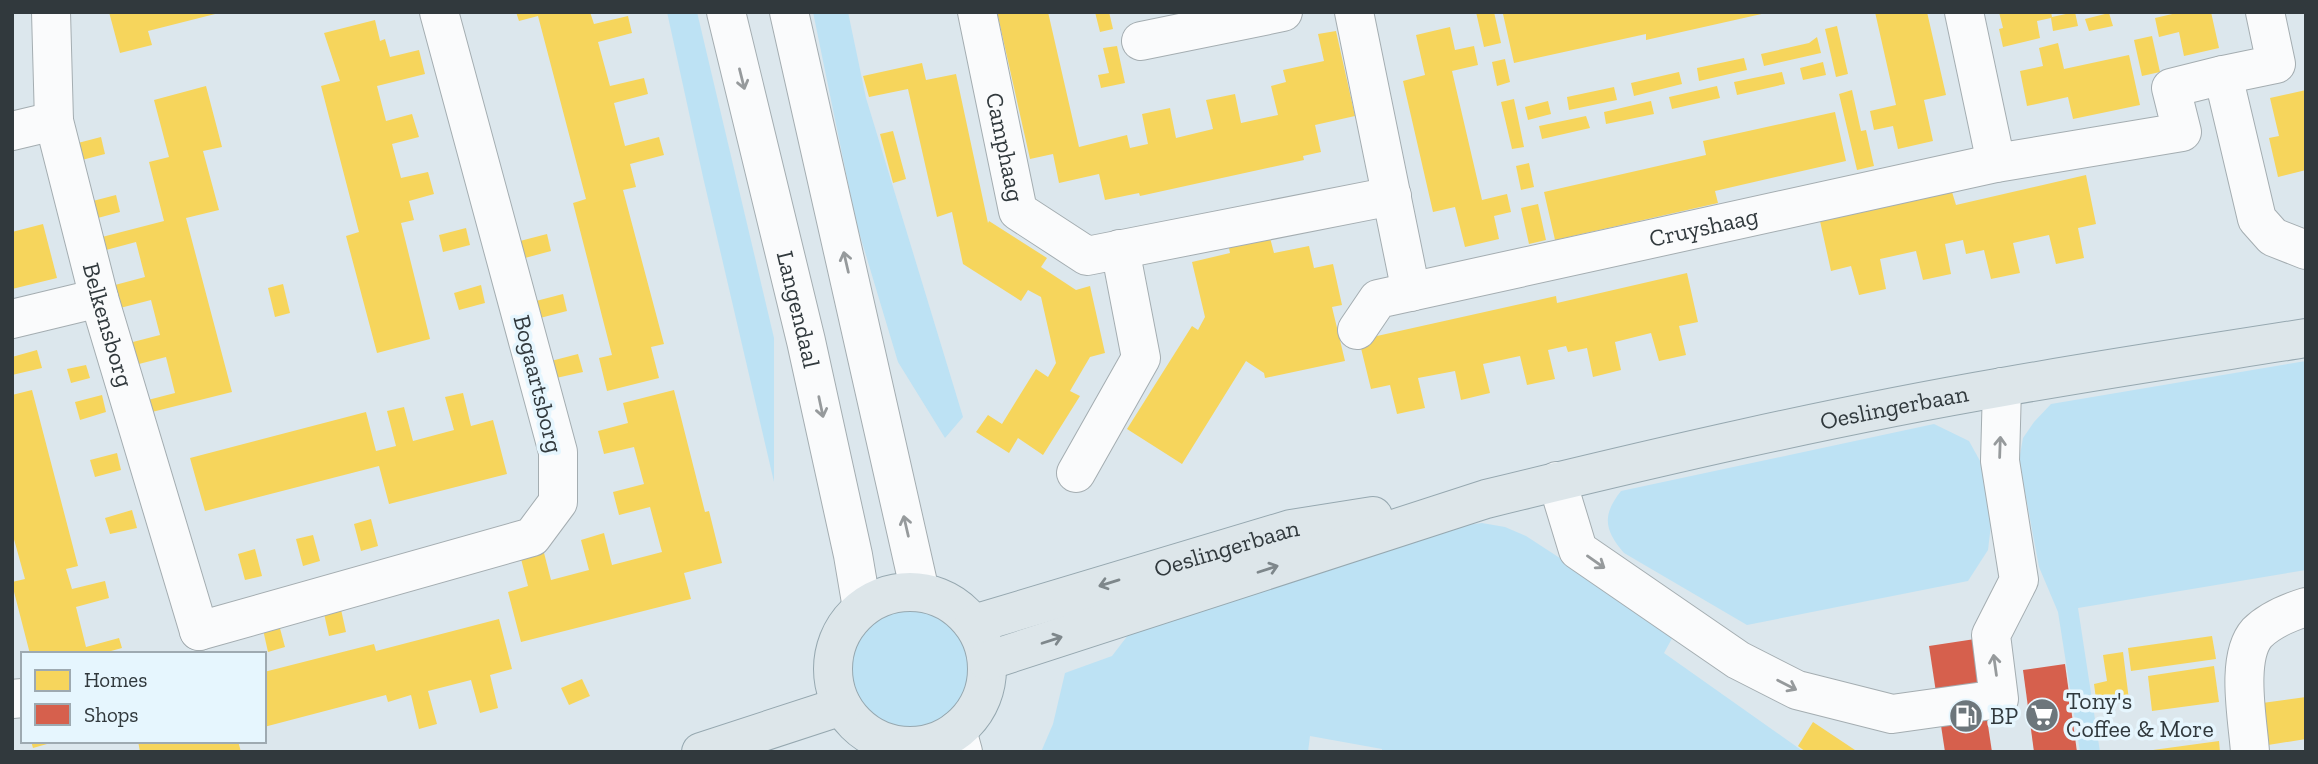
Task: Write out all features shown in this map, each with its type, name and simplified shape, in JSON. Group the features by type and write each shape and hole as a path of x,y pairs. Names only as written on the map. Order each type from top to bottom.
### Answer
{"main road":[{"name":"Oeslingerbaan","path":"987,662 1486,499 1557,481 1819,422 2002,387 2306,338"},
{"name":"Oeslingerbaan","path":"974,624 1291,529 1486,499"},
{"path":"920,592 945,600 963,612 974,624 984,646 987,675 981,701 960,741 938,741 911,749 876,738 859,727 842,706 834,681 833,659 847,624 862,608 885,596 920,592"},
{"path":"701,752 842,706"}],"street":[{"name":"Belkensborg","path":"51,12 54,121 190,643"},
{"name":"Bogaartsborg","path":"190,643 532,537 558,502 558,452 439,12"},
{"name":"Langendaal","path":"726,12 806,341 862,608"},
{"path":"789,12 920,592"},
{"name":"Camphaag","path":"977,12 1018,211 1087,256 1392,196"},
{"path":"1141,41 1283,12"},
{"path":"1354,12 1411,292"},
{"path":"1964,12 1996,163"},
{"name":"Cruyshaag","path":"1357,330 1378,299 1996,163 2182,132 2171,88 2276,64 2265,12"},
{"path":"2223,75 2257,219 2273,237 2306,250"},
{"path":"12,131 54,121"},
{"path":"1076,473 1141,358 1120,249"},
{"path":"12,319 99,298"},
{"path":"1557,481 1578,550 1738,660 1797,690 1892,714 1999,699 1991,635 2019,580 2000,461 2002,387"},
{"path":"2250,752 2244,678 2247,653 2256,634 2273,622 2306,607"}],"shaded area":[{"path":"667,12 697,12 774,338 774,482 703,177"},
{"path":"813,12 848,12 866,98 963,417 945,438 898,362 856,222"},
{"path":"2306,361 2306,570 2078,608 2100,752 2080,752 2058,612 2039,567 2019,460 2023,438 2051,404"},
{"path":"1934,424 1969,441 1985,470 1993,508 1988,550 1968,581 1747,625 1624,553 1609,530 1608,515 1621,491"},
{"path":"1482,523 1505,527 1526,536 1675,633 1664,653 1804,752 1382,752 1382,749 1310,736 1308,752 1041,752 1053,724 1065,673 1112,656 1135,626 1437,529"},
{"path":"910,611 933,615 953,628 966,648 970,671 966,694 953,714 933,727 910,731 887,727 867,714 854,694 850,671 854,648 867,628 887,615"}],"building: Homes":[{"path":"109,12 219,13 148,31 152,45 120,53"},
{"path":"516,12 590,12 594,24 628,16 632,33 598,42 610,86 644,78 648,94 614,103 625,146 659,137 664,155 630,164 636,187 623,190 664,344 651,347 659,378 607,391 599,358 612,355 573,203 586,199 538,16 519,21"},
{"path":"997,12 1048,12 1079,147 1127,135 1130,148 1148,144 1142,114 1170,108 1176,138 1213,129 1206,100 1235,94 1241,123 1278,115 1271,86 1286,82 1283,70 1324,61 1318,34 1336,31 1355,116 1315,125 1321,152 1303,156 1304,160 1140,196 1139,193 1105,200 1099,174 1059,183 1053,154 1030,159"},
{"path":"1095,12 1109,12 1113,29 1100,32"},
{"path":"1476,12 1494,12 1501,43 1484,47"},
{"path":"1875,12 1927,12 1946,95 1924,100 1933,141 1898,149 1893,126 1874,130 1870,111 1896,105"},
{"path":"1999,12 2051,12 2052,17 2075,12 2078,26 2053,31 2051,18 2037,21 2040,38 2003,47 1999,29 2003,28"},
{"path":"2181,12 2211,12 2219,48 2184,56 2179,32 2159,37 2155,18"},
{"path":"1766,13 1646,40 1646,34 1514,63 1503,14"},
{"path":"2109,13 2113,26 2089,31 2085,19"},
{"path":"375,20 380,41 385,39 390,57 419,50 425,74 377,86 386,121 412,114 419,137 392,144 401,178 428,172 434,194 409,201 414,220 401,223 430,339 377,353 346,236 359,232 321,86 340,81 324,33"},
{"path":"1837,26 1848,74 1836,77 1825,29"},
{"path":"1450,27 1455,50 1474,46 1478,65 1452,71 1482,200 1507,194 1511,212 1494,216 1499,239 1465,247 1455,207 1433,212 1403,81 1425,75 1416,35"},
{"path":"2152,36 2160,72 2142,76 2134,40"},
{"path":"1817,37 1821,53 1764,66 1761,54 1809,43"},
{"path":"2058,43 2064,69 2129,55 2140,105 2073,119 2068,97 2027,106 2020,71 2043,66 2039,48"},
{"path":"1117,46 1125,83 1101,88 1098,75 1109,73 1103,48"},
{"path":"1744,58 1747,70 1699,81 1697,68"},
{"path":"1505,59 1510,82 1497,86 1492,62"},
{"path":"1823,62 1826,75 1803,80 1800,68"},
{"path":"922,63 926,80 956,74 988,223 989,221 1047,258 1041,267 1076,290 1090,286 1105,353 1090,357 1070,391 1080,396 1043,455 1018,438 1009,453 976,432 988,415 1002,424 1036,369 1048,377 1056,363 1041,297 1028,290 1021,301 963,264 952,212 937,217 908,89 869,97 863,76"},
{"path":"1679,72 1682,84 1634,96 1631,83"},
{"path":"1782,72 1785,84 1737,95 1734,82"},
{"path":"206,86 222,147 203,151 219,210 186,218 232,392 148,413 144,401 175,393 166,357 135,365 129,343 160,335 151,300 120,308 115,285 145,277 136,242 106,250 102,237 164,221 149,162 169,157 154,100"},
{"path":"1717,86 1720,98 1672,109 1669,97"},
{"path":"1614,87 1617,100 1569,110 1567,97"},
{"path":"1852,90 1861,131 1866,130 1874,166 1857,170 1839,94"},
{"path":"2306,90 2306,170 2278,177 2269,138 2279,136 2270,98"},
{"path":"1514,99 1524,147 1512,149 1501,102"},
{"path":"1548,101 1551,114 1528,120 1525,107"},
{"path":"1651,101 1654,114 1606,124 1604,112"},
{"path":"1835,112 1846,161 1715,191 1718,203 1555,240 1544,192 1706,155 1703,141"},
{"path":"1586,116 1590,128 1542,139 1539,126"},
{"path":"893,131 906,179 893,183 880,134"},
{"path":"101,137 105,154 78,161 74,144"},
{"path":"1529,163 1534,187 1521,190 1516,166"},
{"path":"2086,175 2096,224 2078,228 2084,258 2056,264 2049,235 2013,243 2020,273 1991,279 1984,250 1966,254 1963,240 1945,244 1951,274 1923,280 1916,251 1880,259 1886,289 1859,295 1851,266 1831,271 1820,221 1952,192 1956,205"},
{"path":"116,195 120,212 94,219 89,202"},
{"path":"1538,204 1546,240 1529,244 1521,208"},
{"path":"43,224 57,278 12,289 12,232"},
{"path":"466,228 470,245 443,252 439,235"},
{"path":"547,234 551,251 525,258 520,241"},
{"path":"1269,234 1274,253 1309,246 1314,268 1333,264 1342,305 1332,307 1345,361 1265,378 1264,373 1246,361 1182,464 1127,429 1192,326 1198,330 1205,317 1192,262 1230,253 1228,243"},
{"path":"1687,273 1698,322 1679,326 1686,355 1659,361 1651,333 1615,342 1621,370 1593,377 1587,348 1568,352 1566,346 1548,350 1555,379 1527,385 1520,356 1483,364 1490,393 1461,400 1455,371 1418,378 1425,408 1397,414 1390,385 1371,389 1359,340 1556,296 1557,303"},
{"path":"283,284 290,313 275,317 268,288"},
{"path":"481,285 485,303 459,310 454,293"},
{"path":"563,294 567,311 540,318 536,301"},
{"path":"37,350 42,368 12,375 12,357"},
{"path":"578,354 583,372 556,378 551,361"},
{"path":"86,365 90,378 71,383 67,369"},
{"path":"32,390 78,566 66,569 72,589 105,581 109,598 76,607 86,647 119,638 122,648 107,652 29,652 12,584 25,579 12,532 12,395"},
{"path":"674,390 705,512 709,511 722,563 684,573 691,599 521,642 508,592 528,586 520,555 543,549 551,580 589,570 581,540 604,533 612,565 662,552 650,507 619,515 613,492 644,484 634,447 604,454 598,431 628,423 623,403"},
{"path":"463,393 471,426 493,420 507,474 389,504 379,466 205,511 190,458 366,412 376,451 396,446 387,411 404,407 413,441 454,430 445,397"},
{"path":"102,395 106,412 80,420 75,402"},
{"path":"117,453 121,470 95,477 90,460"},
{"path":"132,510 137,528 110,534 105,518"},
{"path":"371,519 378,546 361,551 354,524"},
{"path":"313,535 320,561 303,566 296,539"},
{"path":"255,549 262,576 245,580 238,554"},
{"path":"340,605 346,632 329,636 323,609"},
{"path":"499,619 512,669 490,675 498,708 480,713 471,680 428,691 437,724 419,729 411,695 388,702 386,695 266,726 266,671 374,644 376,651"},
{"path":"278,621 285,647 268,652 262,625"},
{"path":"2212,636 2216,659 2131,671 2128,648"},
{"path":"2123,652 2129,700 2097,706 2094,684 2107,681 2103,655"},
{"path":"2214,666 2219,702 2152,711 2148,676"},
{"path":"582,679 590,696 569,705 561,688"},
{"path":"2306,697 2306,739 2262,746 2255,704"},
{"path":"1813,722 1858,752 1806,752 1798,746"},
{"path":"2219,741 2220,752 2153,752 2153,750"},
{"path":"32,743 50,743 33,748"},
{"path":"138,743 239,743 241,752 140,752"}],"building: Shops":[{"path":"1975,639 1992,752 1945,752 1929,646"},
{"path":"2065,664 2077,752 2034,752 2023,670"}],"place":[{"name":"Tony's Coffee & More","path":"2042,715"},
{"name":"BP","path":"1966,716"}]}
